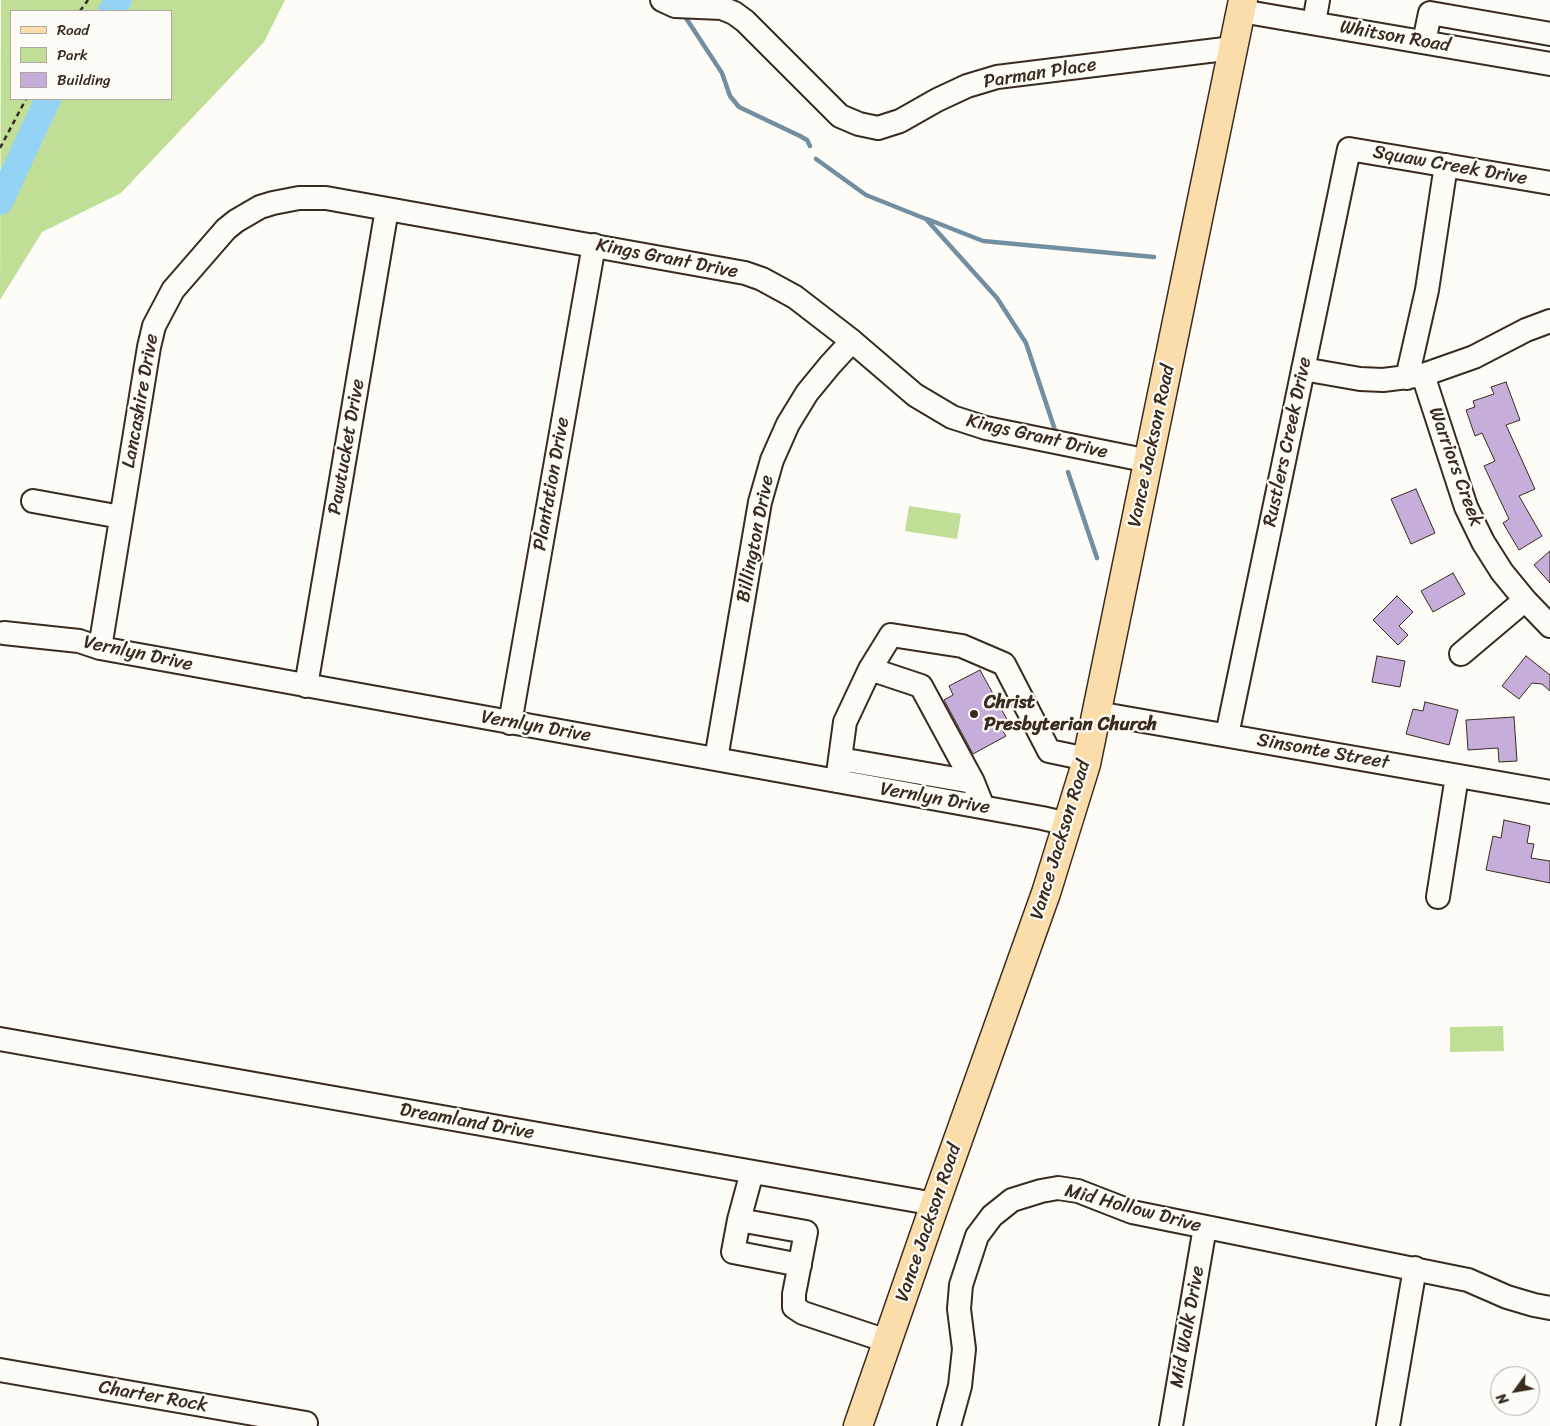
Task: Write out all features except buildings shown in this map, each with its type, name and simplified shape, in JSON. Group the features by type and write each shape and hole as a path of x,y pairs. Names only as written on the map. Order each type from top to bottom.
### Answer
{"main road":[{"name":"Vance Jackson Road","path":"858,1426 1046,893 1087,759 1242,5"}],"street":[{"name":"Parman Place","path":"662,0 675,6 722,8 734,13 745,21 840,116 859,124 878,128 900,120 967,86 997,77 1233,48"},
{"path":"1314,23 1318,0"},
{"name":"Whitson Road","path":"1242,5 1314,23 1550,64"},
{"path":"1424,42 1430,13 1550,34"},
{"name":"Squaw Creek Drive","path":"1350,149 1550,183"},
{"name":"Rustlers Creek Drive","path":"1227,735 1350,149"},
{"path":"1415,376 1446,166"},
{"name":"Kings Grant Drive","path":"173,290 216,238 236,221 273,203 299,198 326,198 727,268 762,279 795,297 852,341 915,395 952,417 986,428 1149,461"},
{"name":"Pawtucket Drive","path":"306,686 387,209"},
{"name":"Plantation Drive","path":"510,723 594,245"},
{"name":"Lancashire Drive","path":"100,648 149,347 154,326 173,290"},
{"path":"1303,370 1360,379 1384,380 1415,376 1474,357 1526,330 1550,321"},
{"name":"Billington Drive","path":"716,760 760,502 772,460 788,424 807,393 852,341"},
{"name":"Warriors Creek","path":"1415,376 1466,506 1483,542 1502,572 1524,600 1550,626"},
{"path":"33,501 121,517"},
{"path":"1462,654 1524,600"},
{"name":"Vernlyn Drive","path":"4,633 79,641 100,648 1068,824"},
{"path":"837,781 846,722 870,669 891,635 962,646 1004,664 1049,751 1087,759"},
{"path":"870,669 921,686 973,782 983,808"},
{"name":"Sinsonte Street","path":"1097,713 1550,792"},
{"path":"840,759 973,782"},
{"path":"935,799 937,776"},
{"path":"1438,897 1457,776"},
{"name":"Dreamland Drive","path":"0,1039 935,1204"},
{"path":"752,1172 733,1252 800,1265"},
{"name":"Mid Hollow Drive","path":"949,1426 960,1386 964,1348 959,1309 961,1285 977,1236 992,1216 1012,1200 1041,1191 1058,1188 1078,1190 1132,1212 1468,1280 1507,1297 1550,1308"},
{"path":"740,1220 806,1232 794,1294 794,1307 803,1313 887,1341"},
{"name":"Mid Walk Drive","path":"1171,1426 1204,1227"},
{"path":"1388,1426 1415,1268"},
{"name":"Charter Rock","path":"0,1370 306,1424"}],"path":[{"path":"0,148 25,100"}],"green space":[{"path":"1,0 285,0 264,42 121,193 42,232 0,300"},
{"path":"909,506 961,514 957,539 905,531"},
{"path":"1503,1026 1504,1051 1450,1052 1450,1027"}],"waterway":[{"path":"112,10 119,0"},
{"path":"686,18 722,73 730,96 739,107 800,136 807,140 810,146"},
{"path":"0,202 48,100"},
{"path":"816,159 866,195 926,219 997,298 1026,343 1055,430"},
{"path":"927,219 983,241 1154,257"},
{"path":"1068,472 1097,558"}],"place":[{"name":"Christ Presbyterian Church","path":"974,714"}]}
